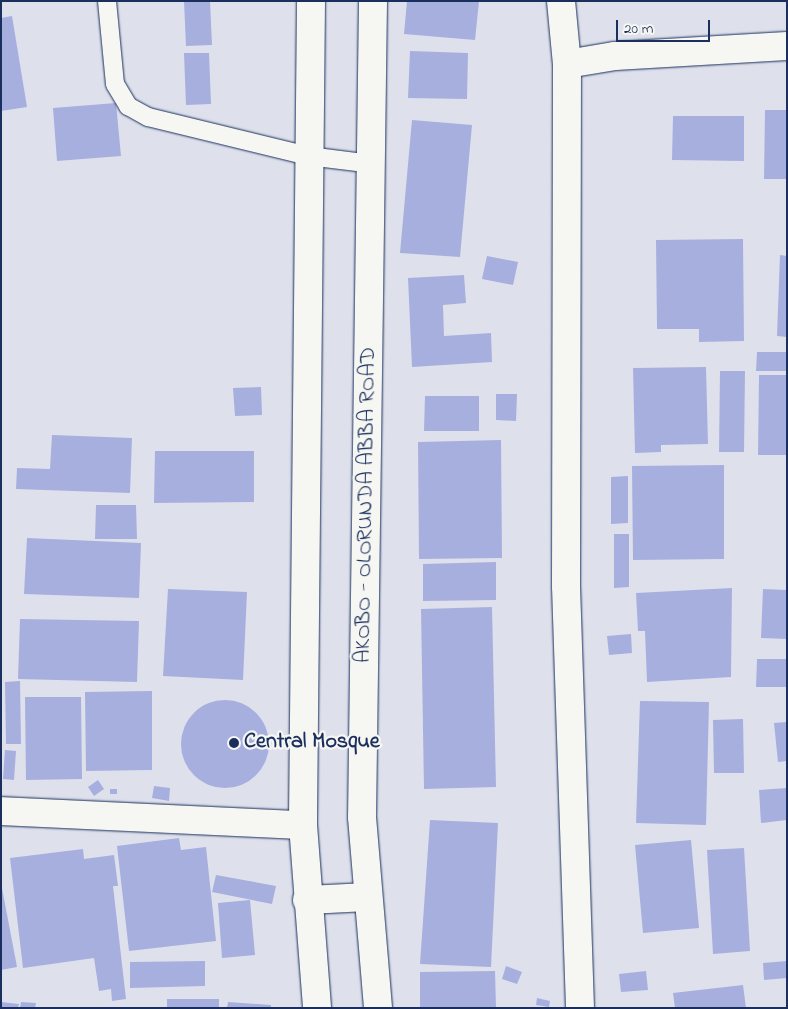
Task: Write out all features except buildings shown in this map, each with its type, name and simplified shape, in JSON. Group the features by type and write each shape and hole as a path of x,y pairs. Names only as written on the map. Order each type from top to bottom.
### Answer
{"main road":[{"path":"311,1 303,825 317,1008"},
{"name":"AKOBO - OLORUNDA ABBA ROAD","path":"373,1 362,817 378,1008"},
{"path":"561,1 567,64 566,596 580,1008"},
{"path":"567,64 615,56 787,46"},
{"path":"1,811 303,825"},
{"path":"308,900 368,897"}],"lane":[{"path":"108,1 115,84 128,106 148,117 308,156 372,164"}],"place":[{"name":"Central Mosque","path":"234,743"}]}
